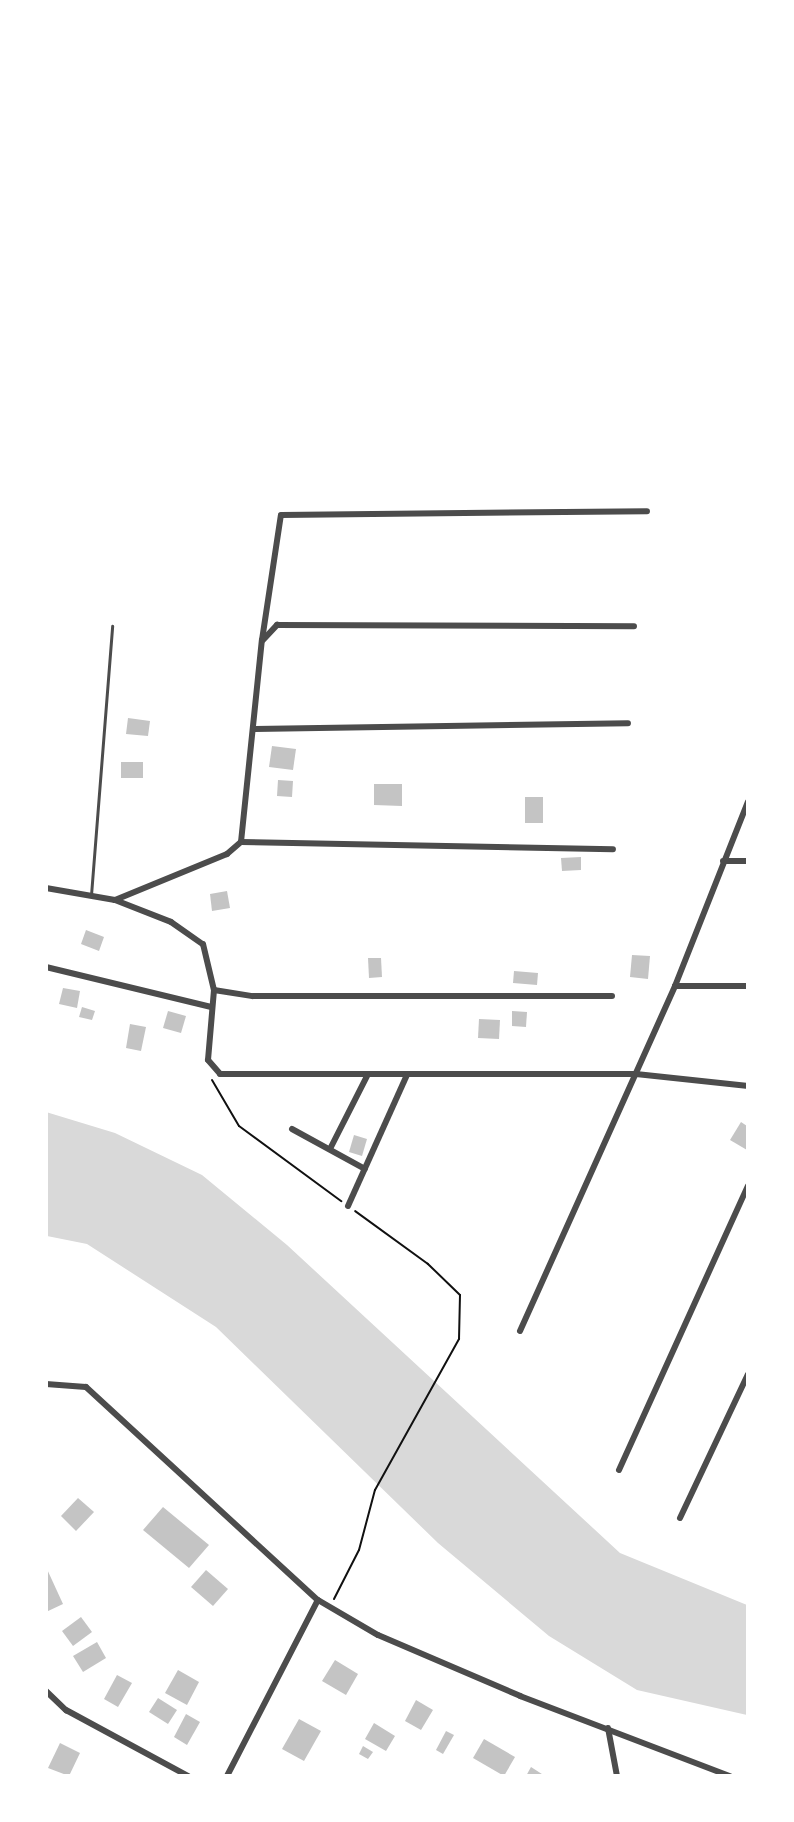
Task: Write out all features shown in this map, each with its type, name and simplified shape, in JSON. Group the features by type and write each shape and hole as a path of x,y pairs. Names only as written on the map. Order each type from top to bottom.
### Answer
{"street":[{"path":"241,842 255,729 262,640 281,515 647,511"},
{"path":"262,640 277,625 634,626"},
{"path":"255,729 628,723"},
{"path":"520,1331 675,986 747,802"},
{"path":"115,900 227,854 241,842 613,849"},
{"path":"723,861 747,861"},
{"path":"46,888 115,900 171,922 203,944 214,990 208,1060 220,1074 367,1076 636,1074 747,1086"},
{"path":"46,967 211,1007"},
{"path":"675,986 747,986"},
{"path":"214,990 253,996 612,996"},
{"path":"348,1206 407,1075"},
{"path":"330,1149 367,1076"},
{"path":"292,1128 364,1169"},
{"path":"619,1470 747,1186"},
{"path":"680,1518 747,1374"},
{"path":"46,1384 86,1387 318,1600 378,1635 730,1776"},
{"path":"227,1776 318,1600"},
{"path":"46,1691 66,1710 188,1776"},
{"path":"608,1728 617,1776"}],"lane":[{"path":"91,896 112,626"}],"path":[{"path":"329,1606 359,1550 375,1490 440,1368"}],"shaded area":[{"path":"46,1112 115,1133 202,1175 287,1245 620,1553 747,1605 747,1715 637,1690 549,1636 438,1543 216,1327 87,1244 47,1236"}],"building":[{"path":"128,718 150,721 148,736 126,734"},
{"path":"272,746 296,749 293,770 269,767"},
{"path":"121,762 143,762 143,778 121,778"},
{"path":"278,780 293,781 292,797 277,796"},
{"path":"374,784 402,784 402,806 374,805"},
{"path":"525,797 543,797 543,823 525,823"},
{"path":"581,857 581,870 562,871 561,858"},
{"path":"227,891 230,908 212,911 210,894"},
{"path":"86,930 104,937 99,951 81,944"},
{"path":"632,955 650,956 648,979 630,977"},
{"path":"368,958 381,958 382,977 369,978"},
{"path":"514,971 538,973 537,985 513,983"},
{"path":"63,988 80,991 77,1008 59,1004"},
{"path":"82,1007 95,1011 92,1020 79,1017"},
{"path":"168,1011 186,1016 181,1033 163,1028"},
{"path":"512,1011 527,1012 526,1027 512,1026"},
{"path":"479,1019 500,1020 499,1039 478,1038"},
{"path":"130,1024 146,1027 141,1051 126,1048"},
{"path":"741,1122 747,1126 747,1150 730,1140"},
{"path":"354,1135 367,1139 362,1156 349,1152"},
{"path":"78,1498 94,1512 76,1531 61,1516"},
{"path":"163,1507 209,1545 189,1568 143,1530"},
{"path":"46,1567 63,1604 46,1612"},
{"path":"206,1570 228,1589 213,1606 191,1587"},
{"path":"81,1617 92,1632 73,1646 62,1631"},
{"path":"97,1642 106,1658 83,1672 73,1656"},
{"path":"335,1660 358,1674 346,1695 322,1681"},
{"path":"178,1670 199,1682 187,1705 165,1693"},
{"path":"117,1675 132,1683 118,1707 104,1699"},
{"path":"158,1698 177,1710 168,1724 149,1712"},
{"path":"416,1700 433,1710 421,1730 405,1721"},
{"path":"186,1714 200,1722 187,1745 174,1737"},
{"path":"299,1719 321,1731 304,1761 282,1749"},
{"path":"374,1723 395,1736 386,1751 365,1739"},
{"path":"446,1731 454,1735 443,1754 436,1750"},
{"path":"484,1739 515,1757 504,1776 473,1758"},
{"path":"60,1743 80,1753 69,1776 48,1768"},
{"path":"363,1746 373,1752 368,1759 359,1754"},
{"path":"531,1767 545,1776 526,1776"}]}
